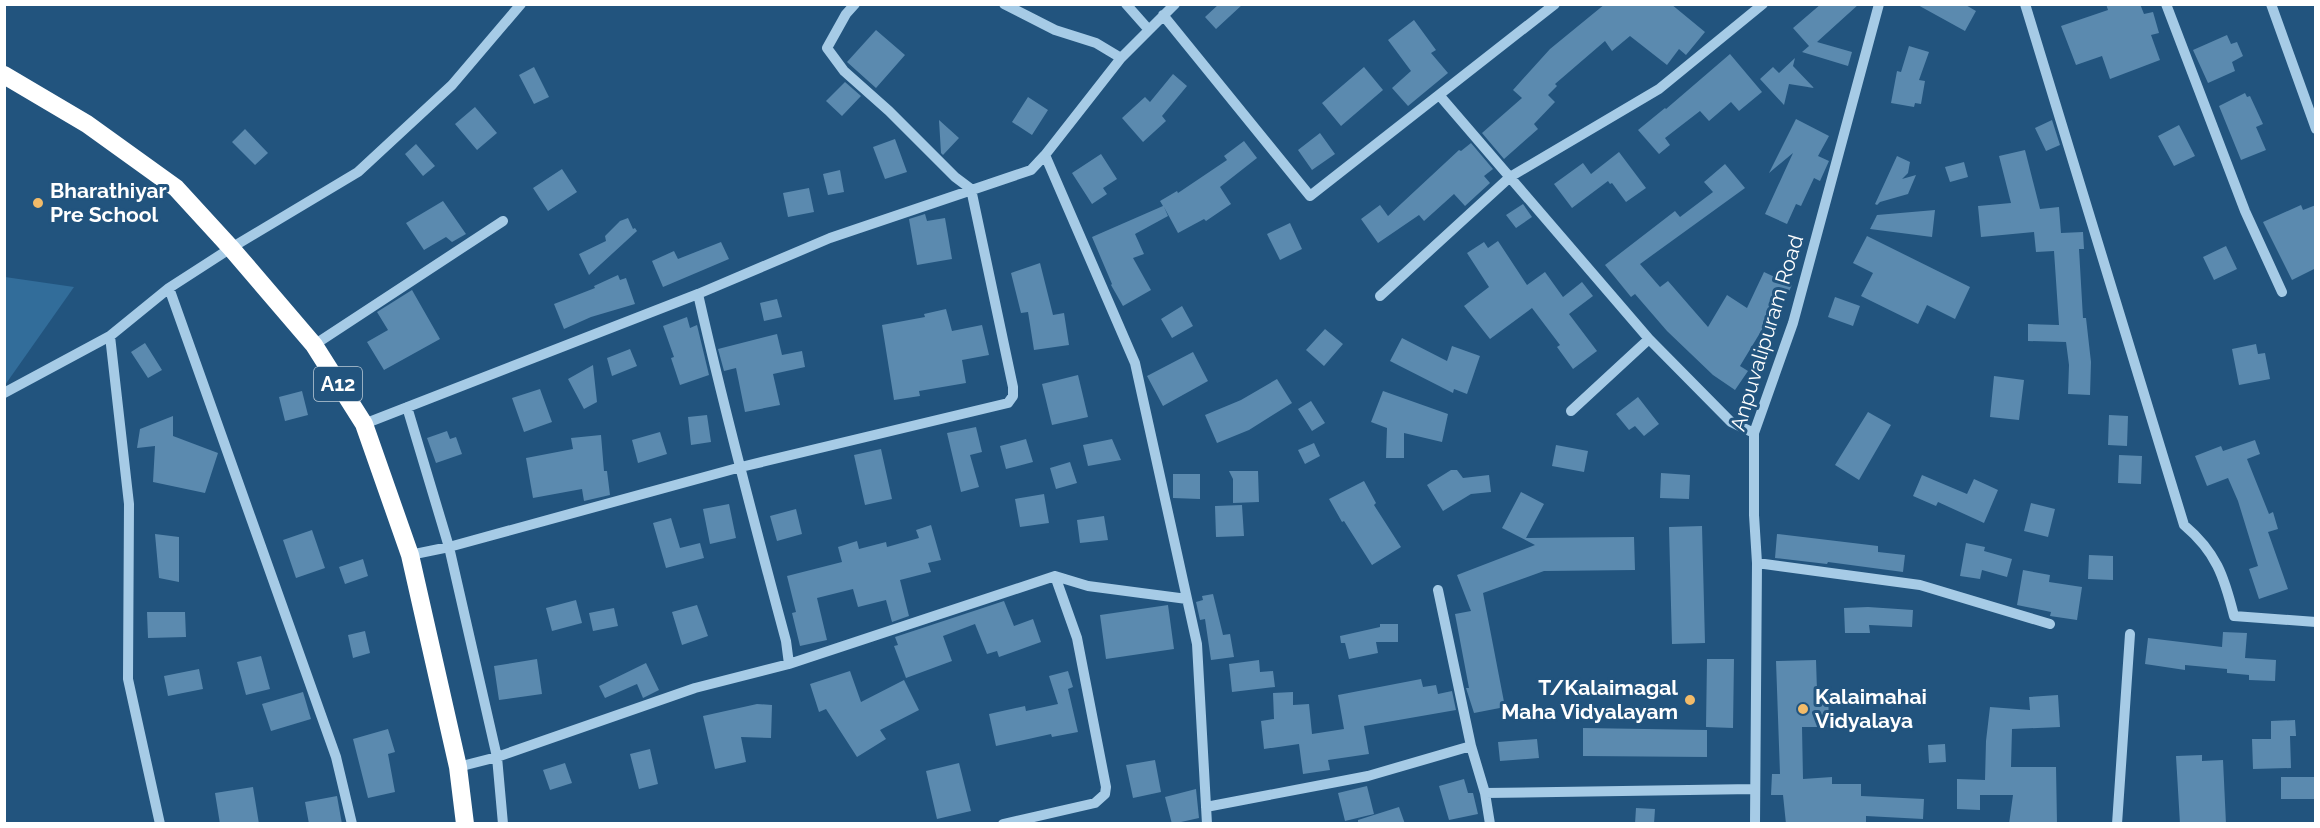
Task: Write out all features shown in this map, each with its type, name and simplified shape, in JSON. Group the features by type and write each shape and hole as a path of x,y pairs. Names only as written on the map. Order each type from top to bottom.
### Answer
{"highway":[{"name":"A12","path":"4,75 87,124 176,188 314,345 364,424 410,555 458,766 465,824"}],"street":[{"path":"4,393 110,336 169,288 358,172 452,85 520,4"},
{"path":"410,555 449,547 741,467 1008,403 1013,396 1013,387 971,189 955,177 889,111 844,71 827,48 846,14 855,4"},
{"path":"1004,4 1055,30 1096,43 1121,58"},
{"path":"1126,4 1149,30"},
{"path":"364,424 698,294 830,238 1031,170 1121,58 1175,4"},
{"path":"1163,15 1310,196 1556,4"},
{"path":"1380,296 1510,177 1659,89 1763,4"},
{"name":"Anpuvalipuram Road","path":"1755,824 1758,563 1754,515 1754,433 1793,323 1879,4"},
{"path":"2025,4 2184,525 2202,540 2214,559 2226,583 2235,616 2316,622"},
{"path":"2166,4 2245,212 2282,291"},
{"path":"2271,4 2316,129"},
{"path":"1440,96 1649,339 1731,422 1754,433"},
{"path":"1045,155 1135,363 1197,644 1207,824"},
{"path":"314,345 504,221"},
{"path":"169,288 332,746 352,824"},
{"path":"698,294 729,426 786,641 789,664"},
{"path":"110,336 129,504 128,679 160,824"},
{"path":"1571,411 1649,339"},
{"path":"407,407 449,547 497,757 503,824"},
{"path":"1758,563 1920,585 2050,624"},
{"path":"458,766 497,757 695,688 789,664 1055,576 1088,586 1187,599"},
{"path":"1003,824 1095,803 1105,794 1106,787 1077,638 1055,576"},
{"path":"1438,590 1471,746 1485,793 1490,824"},
{"path":"2117,824 2130,634"},
{"path":"1206,807 1368,776 1471,746"},
{"path":"1485,793 1755,789"}],"shaded area":[{"path":"4,277 74,287 5,385"}],"building":[{"path":"1219,4 1243,4 1216,29 1205,17"},
{"path":"1605,4 1671,4 1705,32 1686,55 1679,49 1667,65 1630,36 1612,51 1605,41 1555,84 1557,86 1548,95 1555,102 1534,124 1538,129 1504,159 1482,133 1522,98 1513,90 1550,49"},
{"path":"1821,4 1859,4 1817,42 1852,52 1848,66 1802,52 1809,46 1793,28"},
{"path":"1916,4 1964,4 1976,11 1965,31"},
{"path":"2106,4 2140,4 2144,14 2153,12 2159,33 2151,35 2160,60 2110,79 2102,56 2076,65 2061,26 2108,10"},
{"path":"1414,20 1436,50 1431,53 1448,73 1408,106 1392,88 1411,71 1388,40"},
{"path":"876,30 905,55 876,88 847,62"},
{"path":"2227,35 2231,44 2237,42 2243,56 2232,62 2235,71 2208,83 2193,50"},
{"path":"1909,46 1929,52 1919,80 1925,81 1921,104 1915,103 1914,107 1891,103 1897,71 1901,72"},
{"path":"1730,54 1762,92 1739,111 1731,102 1709,121 1700,111 1665,138 1670,145 1659,154 1638,130"},
{"path":"1795,58 1793,66 1814,88 1789,84 1784,105 1760,79 1773,67 1779,73"},
{"path":"534,67 549,97 534,104 519,75"},
{"path":"1364,67 1383,90 1341,126 1322,103"},
{"path":"1173,74 1187,86 1162,116 1166,121 1143,142 1122,118 1145,97 1150,102"},
{"path":"845,82 861,96 842,116 826,101"},
{"path":"2245,93 2247,97 2250,96 2263,124 2256,127 2266,150 2241,160 2219,106"},
{"path":"1028,97 1048,110 1032,135 1012,122"},
{"path":"475,107 497,133 477,150 455,124"},
{"path":"1796,119 1829,136 1818,156 1829,161 1820,181 1814,178 1801,206 1796,204 1787,224 1765,214 1793,153 1769,173"},
{"path":"939,120 959,138 943,155 941,153"},
{"path":"2052,120 2060,145 2046,151 2035,128"},
{"path":"2179,125 2195,156 2174,166 2158,136"},
{"path":"245,129 268,153 255,165 232,142"},
{"path":"1320,133 1335,154 1312,170 1298,150"},
{"path":"895,139 907,172 885,179 873,147"},
{"path":"1244,141 1257,158 1220,187 1231,204 1206,221 1204,219 1178,233 1164,207 1168,216 1135,234 1144,254 1133,258 1151,290 1123,306 1111,285 1092,237 1163,206 1160,201 1177,191 1178,193 1227,160 1224,156"},
{"path":"1471,143 1493,169 1484,176 1490,183 1465,206 1454,194 1424,221 1419,215 1378,243 1361,219 1380,205 1388,216 1459,150 1461,151"},
{"path":"416,144 435,166 423,176 405,154"},
{"path":"2025,150 2040,209 2059,207 2061,233 2083,232 2084,249 2079,249 2083,318 2086,318 2091,362 2090,395 2068,394 2069,365 2066,342 2028,341 2028,324 2059,325 2054,251 2036,252 2034,232 1981,237 1978,206 2011,203 1999,156"},
{"path":"1619,152 1646,188 1626,202 1608,181 1572,208 1554,184 1583,163 1591,174"},
{"path":"1101,154 1117,179 1103,188 1107,194 1092,204 1072,173"},
{"path":"1897,156 1910,162 1908,173 1902,179 1916,175 1908,194 1880,202 1877,205 1875,204"},
{"path":"1964,162 1968,177 1950,182 1945,167"},
{"path":"1725,164 1745,188 1640,264 1660,287 1668,281 1708,327 1727,295 1747,308 1764,272 1792,285 1780,310 1775,308 1740,366 1748,371 1735,390 1713,375 1667,331 1635,294 1631,297 1605,265 1675,211 1680,217 1713,192 1704,182"},
{"path":"562,169 577,192 548,211 533,188"},
{"path":"840,170 844,192 828,195 823,174"},
{"path":"809,188 814,212 788,217 783,193"},
{"path":"443,201 466,234 452,242 446,237 424,250 406,223"},
{"path":"1523,204 1532,217 1516,228 1506,215"},
{"path":"2301,205 2303,210 2316,205 2316,268 2292,280 2263,222"},
{"path":"1935,210 1932,237 1870,229 1877,215"},
{"path":"925,214 927,221 945,218 952,259 917,265 909,219"},
{"path":"628,218 633,229 637,231 589,275 579,254 606,241 605,236 620,221"},
{"path":"1290,223 1302,249 1280,260 1267,234"},
{"path":"1867,236 1970,287 1955,319 1927,305 1918,324 1861,296 1873,273 1853,263"},
{"path":"1498,241 1527,285 1545,272 1563,297 1582,282 1593,296 1569,314 1597,351 1573,369 1557,347 1560,345 1532,308 1490,339 1464,306 1489,287 1467,253 1484,242 1488,248"},
{"path":"721,242 729,259 663,287 652,261 674,251 678,259"},
{"path":"2226,246 2237,269 2214,280 2203,257"},
{"path":"1040,263 1053,315 1064,313 1069,345 1034,350 1028,312 1021,313 1011,273"},
{"path":"618,275 620,280 626,278 635,304 591,317 564,329 554,304 595,288 594,286"},
{"path":"412,290 440,339 384,370 367,342 388,330 377,312"},
{"path":"1835,297 1860,306 1853,326 1828,317"},
{"path":"777,299 782,317 764,321 760,303"},
{"path":"1182,306 1193,326 1172,338 1161,319"},
{"path":"946,309 952,331 982,325 989,355 962,360 966,383 919,391 920,396 894,400 882,325 925,317 924,314"},
{"path":"687,317 690,328 697,325 709,375 680,385 671,358 674,357 663,326"},
{"path":"1325,329 1343,344 1324,366 1306,350"},
{"path":"777,334 782,355 802,351 805,367 773,374 780,405 745,412 736,368 724,371 718,349"},
{"path":"1402,338 1447,361 1452,346 1480,356 1467,394 1454,389 1453,393 1390,361"},
{"path":"145,343 162,370 148,378 131,352"},
{"path":"2256,344 2258,354 2265,353 2270,379 2239,385 2232,349"},
{"path":"630,349 637,366 612,376 607,358"},
{"path":"1193,352 1208,381 1163,406 1147,376"},
{"path":"593,365 597,402 584,409 568,379"},
{"path":"1078,375 1088,417 1052,425 1042,384"},
{"path":"1994,376 2024,380 2019,420 1990,417"},
{"path":"1277,379 1292,403 1249,430 1217,443 1205,415 1241,400"},
{"path":"540,389 552,422 524,432 512,398"},
{"path":"302,391 308,415 285,421 279,397"},
{"path":"1383,391 1448,414 1442,442 1404,433 1404,458 1386,458 1387,428 1371,422"},
{"path":"1638,397 1659,424 1644,436 1635,426 1629,430 1616,414"},
{"path":"1311,401 1325,423 1312,431 1298,409"},
{"path":"1868,412 1891,425 1859,480 1835,465"},
{"path":"707,415 711,442 691,445 688,417"},
{"path":"2109,415 2128,416 2127,446 2108,445"},
{"path":"173,416 173,436 218,453 205,493 153,482 155,446 137,448 140,429"},
{"path":"976,427 982,452 970,455 979,487 961,492 947,433"},
{"path":"447,431 450,439 456,437 462,454 436,463 427,438"},
{"path":"660,432 667,454 638,463 632,440"},
{"path":"601,435 604,471 607,471 610,495 584,501 582,489 533,498 526,458 573,449 571,438"},
{"path":"1026,439 1033,462 1006,469 1000,446"},
{"path":"1112,439 1121,460 1088,466 1083,445"},
{"path":"2255,440 2260,454 2247,459 2269,514 2273,512 2278,529 2268,532 2288,589 2259,599 2249,569 2258,566 2238,501 2228,478 2207,486 2195,456 2221,446 2223,451"},
{"path":"1314,443 1320,456 1305,464 1298,450"},
{"path":"1556,445 1588,451 1584,472 1552,466"},
{"path":"881,449 892,499 865,505 854,455"},
{"path":"2119,455 2142,456 2141,484 2118,483"},
{"path":"1070,462 1077,483 1056,489 1050,468"},
{"path":"1451,470 1457,470 1463,478 1489,475 1491,492 1471,494 1443,511 1427,485"},
{"path":"1229,471 1258,471 1259,502 1233,503 1233,479"},
{"path":"1661,473 1690,475 1689,499 1660,498"},
{"path":"1173,474 1200,474 1200,499 1173,498"},
{"path":"1922,475 1967,494 1974,479 1998,490 1984,523 1938,502 1936,506 1913,496"},
{"path":"1364,481 1376,503 1374,505 1401,547 1372,565 1329,499"},
{"path":"1521,492 1544,504 1526,538 1634,537 1635,570 1544,571 1483,593 1505,707 1474,713 1466,688 1469,688 1455,614 1471,611 1457,575 1535,545 1502,528"},
{"path":"1044,494 1049,523 1020,527 1015,499"},
{"path":"2031,503 2055,509 2048,537 2024,531"},
{"path":"729,504 736,538 710,544 703,509"},
{"path":"1242,505 1244,536 1216,537 1215,506"},
{"path":"796,509 802,534 777,541 770,516"},
{"path":"1104,516 1108,540 1080,543 1077,520"},
{"path":"671,518 680,548 700,543 704,558 666,568 653,523"},
{"path":"931,525 941,560 928,563 931,572 900,580 909,616 892,622 886,600 858,607 853,589 817,598 827,640 800,646 792,613 796,612 787,576 842,562 838,547 857,541 859,549 886,542 887,547 919,538 916,530"},
{"path":"1702,526 1705,643 1672,644 1669,527"},
{"path":"312,530 325,568 296,578 283,540"},
{"path":"155,534 179,537 179,582 159,578"},
{"path":"1777,534 1878,546 1878,552 1905,555 1903,572 1775,558"},
{"path":"1966,543 1985,547 1984,551 2012,559 2007,577 1982,570 1980,579 1960,576"},
{"path":"2089,555 2113,556 2113,580 2088,579"},
{"path":"363,559 368,576 345,584 339,567"},
{"path":"2023,570 2050,575 2049,582 2082,587 2077,620 2050,616 2051,612 2017,605"},
{"path":"1213,594 1223,635 1230,634 1234,657 1211,660 1205,619 1200,620 1196,602 1203,600 1202,596"},
{"path":"576,600 582,623 552,631 546,608"},
{"path":"1004,601 1014,626 1033,619 1041,642 999,657 997,651 987,654 975,624 943,636 952,661 906,678 894,646 898,645 895,637"},
{"path":"697,605 708,636 682,645 672,612"},
{"path":"1168,605 1174,649 1106,659 1100,615"},
{"path":"614,608 618,626 593,631 589,613"},
{"path":"1844,608 1913,610 1912,627 1869,625 1870,633 1845,633"},
{"path":"147,612 185,612 186,637 148,638"},
{"path":"1380,624 1398,624 1398,642 1376,642 1378,653 1349,659 1345,643 1341,643 1340,636 1380,627"},
{"path":"365,631 370,653 353,658 348,635"},
{"path":"2223,632 2247,633 2245,658 2276,660 2275,681 2249,680 2249,675 2227,673 2227,669 2185,665 2185,670 2145,664 2148,638 2222,647"},
{"path":"261,656 270,689 246,695 237,662"},
{"path":"537,659 542,694 499,700 494,666"},
{"path":"1707,659 1734,659 1733,728 1706,727"},
{"path":"1259,660 1260,672 1273,671 1275,687 1232,692 1229,664"},
{"path":"1816,660 1817,691 1828,690 1829,727 1802,727 1803,779 1832,777 1832,784 1861,784 1861,796 1924,799 1923,819 1866,816 1866,824 1786,824 1783,795 1771,795 1772,774 1780,774 1776,661"},
{"path":"646,663 659,690 643,698 637,684 605,698 599,686"},
{"path":"199,669 203,689 168,696 164,676"},
{"path":"850,671 861,702 904,680 919,710 880,730 886,739 857,757 826,709 819,712 810,684"},
{"path":"1068,671 1073,687 1068,689 1078,732 1052,737 1051,734 996,746 989,714 1025,706 1026,711 1058,704 1049,676"},
{"path":"1421,679 1423,687 1436,685 1438,694 1452,691 1456,710 1364,726 1369,754 1328,760 1330,770 1303,774 1299,744 1264,749 1261,721 1274,719 1273,693 1293,692 1293,705 1309,704 1312,734 1344,729 1338,695"},
{"path":"303,692 311,719 271,731 262,704"},
{"path":"2058,695 2060,727 2012,729 2011,767 2056,767 2057,824 2009,824 2013,795 1980,795 1980,810 1957,809 1957,779 1985,780 1990,707 2030,710 2029,697"},
{"path":"757,704 772,705 771,738 741,737 746,762 715,769 703,716"},
{"path":"2295,720 2296,736 2290,736 2291,768 2253,769 2252,739 2271,739 2271,721"},
{"path":"1583,728 1707,730 1707,757 1583,756"},
{"path":"388,729 395,752 388,754 395,792 368,798 353,739"},
{"path":"1537,739 1539,758 1500,761 1498,742"},
{"path":"1945,744 1946,762 1929,763 1928,745"},
{"path":"650,749 658,784 639,789 630,754"},
{"path":"2202,755 2202,761 2223,760 2226,824 2180,824 2176,756"},
{"path":"1155,760 1161,792 1133,798 1126,765"},
{"path":"565,763 572,783 550,790 543,770"},
{"path":"959,763 971,811 937,819 926,771"},
{"path":"2281,777 2316,777 2316,799 2281,799"},
{"path":"1464,779 1468,793 1473,793 1478,814 1449,820 1439,786"},
{"path":"1367,786 1374,814 1345,821 1338,793"},
{"path":"253,787 259,824 220,824 215,793"},
{"path":"1196,789 1199,818 1172,824 1165,797"},
{"path":"337,796 342,824 309,824 305,802"},
{"path":"1399,807 1405,824 1358,824 1358,820"},
{"path":"1636,808 1655,809 1654,824 1635,824"}],"place":[{"name":"Bharathiyar Pre School","path":"38,203"},
{"name":"T/Kalaimagal Maha Vidyalayam","path":"1690,700"},
{"name":"Kalaimahai Vidyalaya","path":"1803,709"}]}
